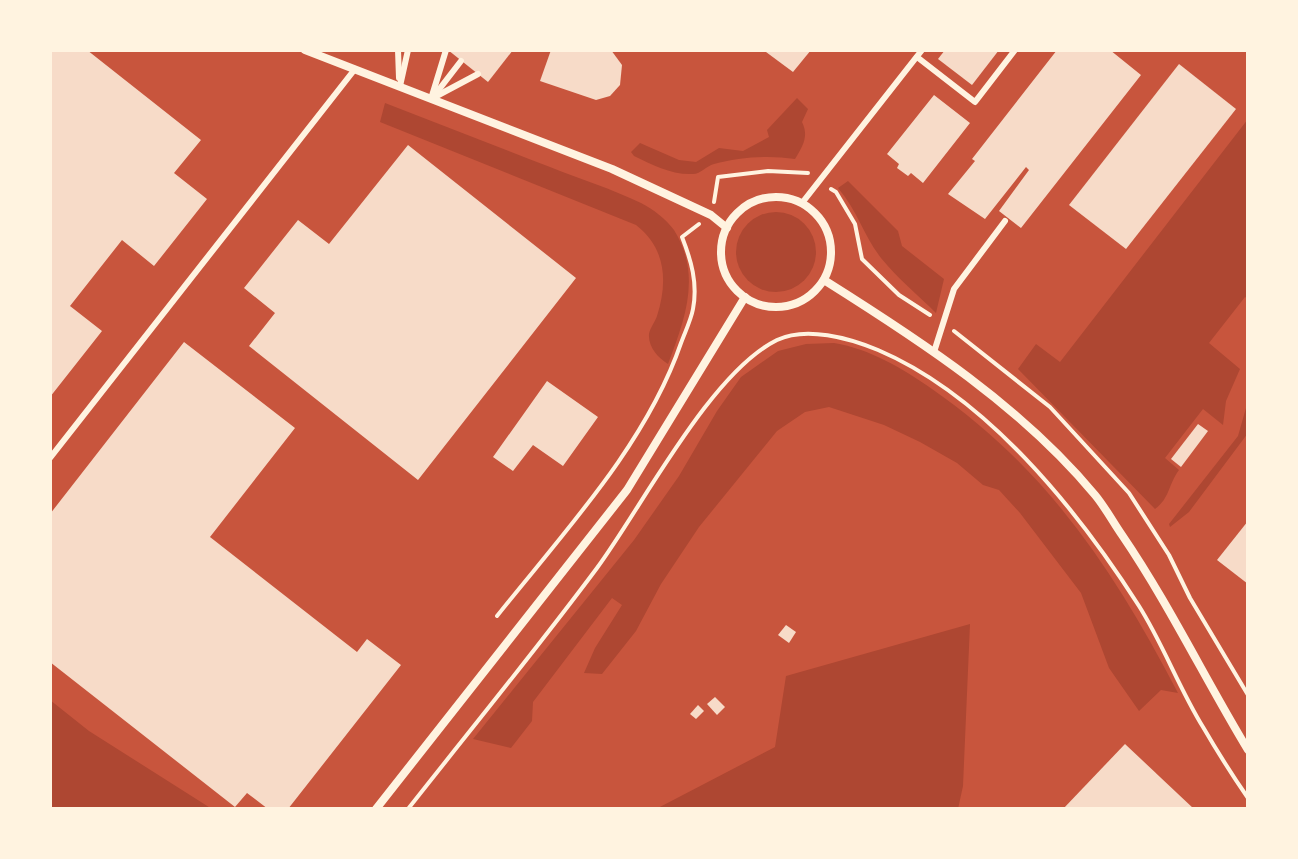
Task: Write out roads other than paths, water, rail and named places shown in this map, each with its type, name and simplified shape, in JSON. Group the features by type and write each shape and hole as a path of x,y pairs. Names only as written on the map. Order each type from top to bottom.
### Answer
{"street":[{"path":"305,50 612,169 711,215 727,228"},
{"path":"777,197 802,203 817,214 827,229 831,255 824,280 812,294 797,303 779,307 761,305 745,297 731,284 723,266 721,247 727,228 737,213 751,202 777,197"},
{"path":"824,280 934,352 1029,427 1095,495 1155,583 1216,698 1248,750"},
{"path":"376,809 627,490 745,297"}],"lane":[{"path":"398,50 400,86"},
{"path":"400,86 408,50"},
{"path":"431,99 446,50"},
{"path":"802,203 919,53 975,102 1015,50"},
{"path":"431,99 461,61"},
{"path":"50,458 355,69"},
{"path":"431,99 478,74"},
{"path":"934,352 954,289 1005,221"}]}
